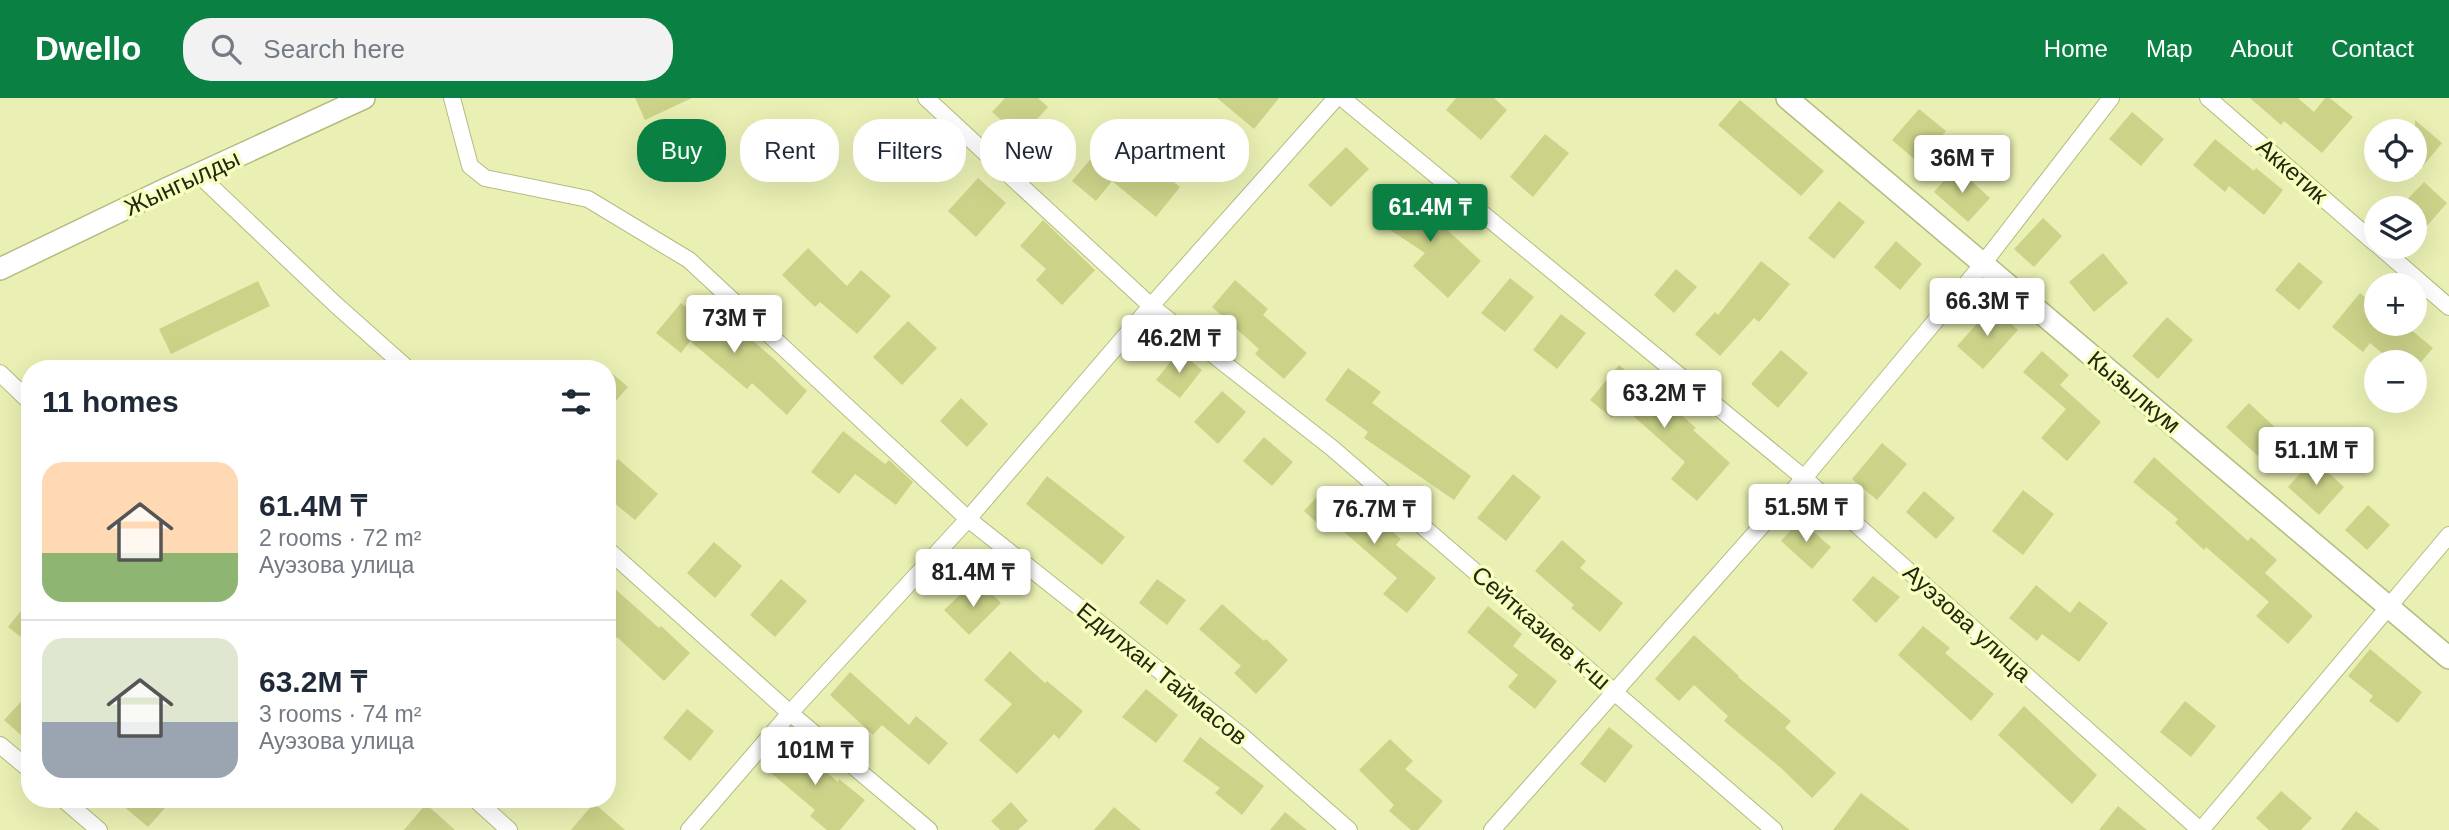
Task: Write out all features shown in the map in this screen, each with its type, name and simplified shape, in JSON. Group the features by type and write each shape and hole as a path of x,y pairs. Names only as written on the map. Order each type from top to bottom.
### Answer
{"street":[{"name":"Жынгылды","path":"0,269 166,188 364,98"},
{"name":"Едилхан Таймасов","path":"452,98 470,166 485,178 588,199 689,260 968,519 1242,736 1349,830"},
{"name":"Сейтказиев к-ш","path":"926,98 1151,306 1332,448 1774,830"},
{"path":"689,830 790,713 968,519 1151,306 1336,98"},
{"name":"Ауэзова улица","path":"1342,98 1804,478 2201,830"},
{"name":"Кызылкум","path":"1787,98 2449,658"},
{"path":"1492,830 1804,478 1982,265 2111,98"},
{"name":"Аккетик","path":"2208,98 2364,233"},
{"path":"199,175 398,360"},
{"name":"Аккетик","path":"2394,259 2449,307"},
{"path":"0,373 21,393"},
{"path":"2201,830 2449,535"},
{"path":"616,557 790,713 929,830"},
{"path":"0,745 21,762"},
{"path":"73,808 99,830"},
{"path":"485,808 509,830"}],"building":[{"path":"635,98 692,98 647,119 645,119"},
{"path":"1005,98 1038,98 1048,107 1037,119 1000,119 992,112"},
{"path":"1217,98 1279,98 1254,129 1249,125 1249,119 1242,119"},
{"path":"1456,98 1494,98 1507,110 1481,140 1446,110"},
{"path":"2250,98 2298,98 2314,112 2325,98 2330,98 2353,117 2322,153 2284,121 2281,125"},
{"path":"1740,100 1824,171 1801,196 1718,125"},
{"path":"1919,109 1946,131 1919,163 1892,140"},
{"path":"2132,112 2164,139 2141,166 2109,139"},
{"path":"2427,130 2442,143 2427,161"},
{"path":"1545,134 1569,153 1533,197 1510,177"},
{"path":"2215,139 2254,171 2256,168 2283,190 2264,215 2229,186 2225,192 2193,165"},
{"path":"1346,147 1369,169 1331,207 1308,185"},
{"path":"1090,160 1090,182 1111,182 1096,201 1073,182 1076,182 1076,176"},
{"path":"1956,167 1990,198 1968,222 1934,192"},
{"path":"978,178 1006,203 976,237 948,211"},
{"path":"1113,182 1174,182 1180,187 1156,217"},
{"path":"2424,182 2447,203 2427,226 2427,196 2411,196"},
{"path":"1395,191 1432,216 1481,261 1448,298 1413,266 1425,253 1375,220"},
{"path":"1839,201 1865,222 1834,259 1808,238"},
{"path":"2043,218 2062,236 2034,267 2014,249"},
{"path":"1043,220 1095,270 1062,305 1036,280 1046,269 1020,246"},
{"path":"1896,241 1922,264 1900,290 1874,267"},
{"path":"808,248 847,286 861,270 891,296 857,334 820,302 815,307 782,275"},
{"path":"2103,253 2128,283 2094,312 2069,282"},
{"path":"1761,261 1790,284 1759,322 1754,318 1720,356 1695,334 1715,312 1718,315"},
{"path":"2299,262 2323,282 2299,310 2275,290"},
{"path":"1676,269 1697,287 1674,313 1654,295"},
{"path":"1510,278 1534,297 1505,332 1481,313"},
{"path":"1235,280 1268,309 1263,315 1307,353 1284,379 1255,354 1259,349 1212,307"},
{"path":"258,281 270,306 171,354 159,329"},
{"path":"2360,293 2364,296 2364,336 2418,336 2433,348 2427,355 2427,350 2378,350 2370,343 2363,352 2332,327"},
{"path":"681,303 709,326 720,313 807,391 787,415 752,383 747,389 690,341 681,353 656,333"},
{"path":"1992,307 2018,330 1983,369 1957,346"},
{"path":"1561,314 1586,333 1557,369 1533,350"},
{"path":"2167,317 2193,340 2158,379 2132,356"},
{"path":"908,321 937,348 902,385 873,357"},
{"path":"1781,350 1808,373 1778,408 1751,384"},
{"path":"1179,351 1202,370 1180,398 1156,380"},
{"path":"2042,351 2069,375 2060,385 2101,422 2067,461 2041,438 2066,409 2023,372"},
{"path":"1619,365 1660,399 1661,397 1730,463 1697,501 1671,479 1685,462 1622,406 1612,418 1590,400"},
{"path":"1348,368 1381,392 1372,403 1471,476 1454,500 1364,438 1368,432 1325,400"},
{"path":"616,377 628,387 616,401"},
{"path":"1222,391 1246,412 1218,444 1194,422"},
{"path":"961,398 988,424 967,447 940,421"},
{"path":"2249,403 2280,432 2258,456 2226,427"},
{"path":"843,431 885,464 889,460 913,482 896,505 855,474 839,494 811,472"},
{"path":"1264,437 1293,462 1272,486 1243,461"},
{"path":"1882,443 1907,464 1877,500 1852,479"},
{"path":"2154,457 2248,541 2251,537 2277,560 2265,573 2313,616 2288,644 2256,616 2269,602 2206,547 2204,550 2175,523 2178,519 2133,482"},
{"path":"618,459 658,494 635,520 616,504"},
{"path":"2313,459 2344,487 2319,515 2288,487"},
{"path":"1513,474 1541,497 1506,541 1477,518"},
{"path":"1047,476 1125,537 1102,565 1026,504"},
{"path":"1327,486 1356,513 1362,506 1401,539 1396,545 1436,578 1407,613 1383,594 1397,578 1335,524 1327,532 1304,511"},
{"path":"2023,490 2054,514 2023,555 1992,531"},
{"path":"1924,491 1955,518 1936,539 1906,512"},
{"path":"2368,505 2390,525 2367,550 2345,530"},
{"path":"1800,520 1831,547 1812,569 1781,541"},
{"path":"1562,540 1586,561 1580,568 1623,603 1600,632 1571,608 1574,605 1535,571"},
{"path":"714,542 742,566 715,598 687,573"},
{"path":"1873,576 1900,597 1876,623 1852,600"},
{"path":"781,579 807,601 775,637 750,615"},
{"path":"1157,579 1186,600 1167,625 1139,603"},
{"path":"982,584 1001,603 969,635 944,610 963,592 968,597"},
{"path":"2036,585 2070,613 2079,601 2108,623 2079,662 2042,634 2037,641 2009,618"},
{"path":"616,590 690,653 664,681 617,637"},
{"path":"1222,604 1288,660 1256,694 1234,673 1241,666 1199,629"},
{"path":"1488,606 1522,634 1513,646 1557,681 1535,709 1508,687 1518,675 1467,632"},
{"path":"21,611 21,637 8,627"},
{"path":"1923,626 1950,648 1945,653 1994,694 1971,721 1898,655"},
{"path":"1694,635 1738,677 1791,721 1785,728 1836,773 1812,798 1781,768 1724,721 1728,716 1694,685 1679,701 1655,679"},
{"path":"2370,649 2422,692 2398,723 2369,701 2373,696 2348,676"},
{"path":"1010,651 1045,683 1047,681 1083,711 1059,739 1054,734 1017,774 979,740 1012,704 984,680"},
{"path":"850,672 909,725 916,716 948,743 929,765 882,725 873,735 830,695"},
{"path":"1146,689 1178,715 1156,743 1122,717"},
{"path":"2185,701 2216,726 2191,757 2160,732"},
{"path":"21,702 21,735 4,720"},
{"path":"2024,706 2097,775 2072,804 1998,735"},
{"path":"687,709 714,731 690,761 663,738"},
{"path":"1609,727 1633,746 1605,783 1580,764"},
{"path":"1200,737 1264,786 1242,815 1215,793 1220,788 1183,761"},
{"path":"788,739 838,782 839,779 865,800 840,830 827,830 810,816 815,810 764,767"},
{"path":"1390,739 1413,761 1405,769 1443,801 1418,830 1411,830 1389,811 1394,805 1359,770"},
{"path":"2281,791 2312,818 2301,830 2269,830 2256,818"},
{"path":"1861,793 1910,830 1833,830"},
{"path":"1011,802 1028,821 1018,830 1000,830 991,821"},
{"path":"2118,806 2147,830 2099,830"},
{"path":"1114,807 1141,830 1094,830"},
{"path":"125,808 165,808 148,827"},
{"path":"423,808 430,808 455,830 404,830"},
{"path":"590,808 600,808 625,830 571,830"},
{"path":"2356,811 2380,830 2341,830"},
{"path":"1285,812 1307,830 1270,830"}]}
